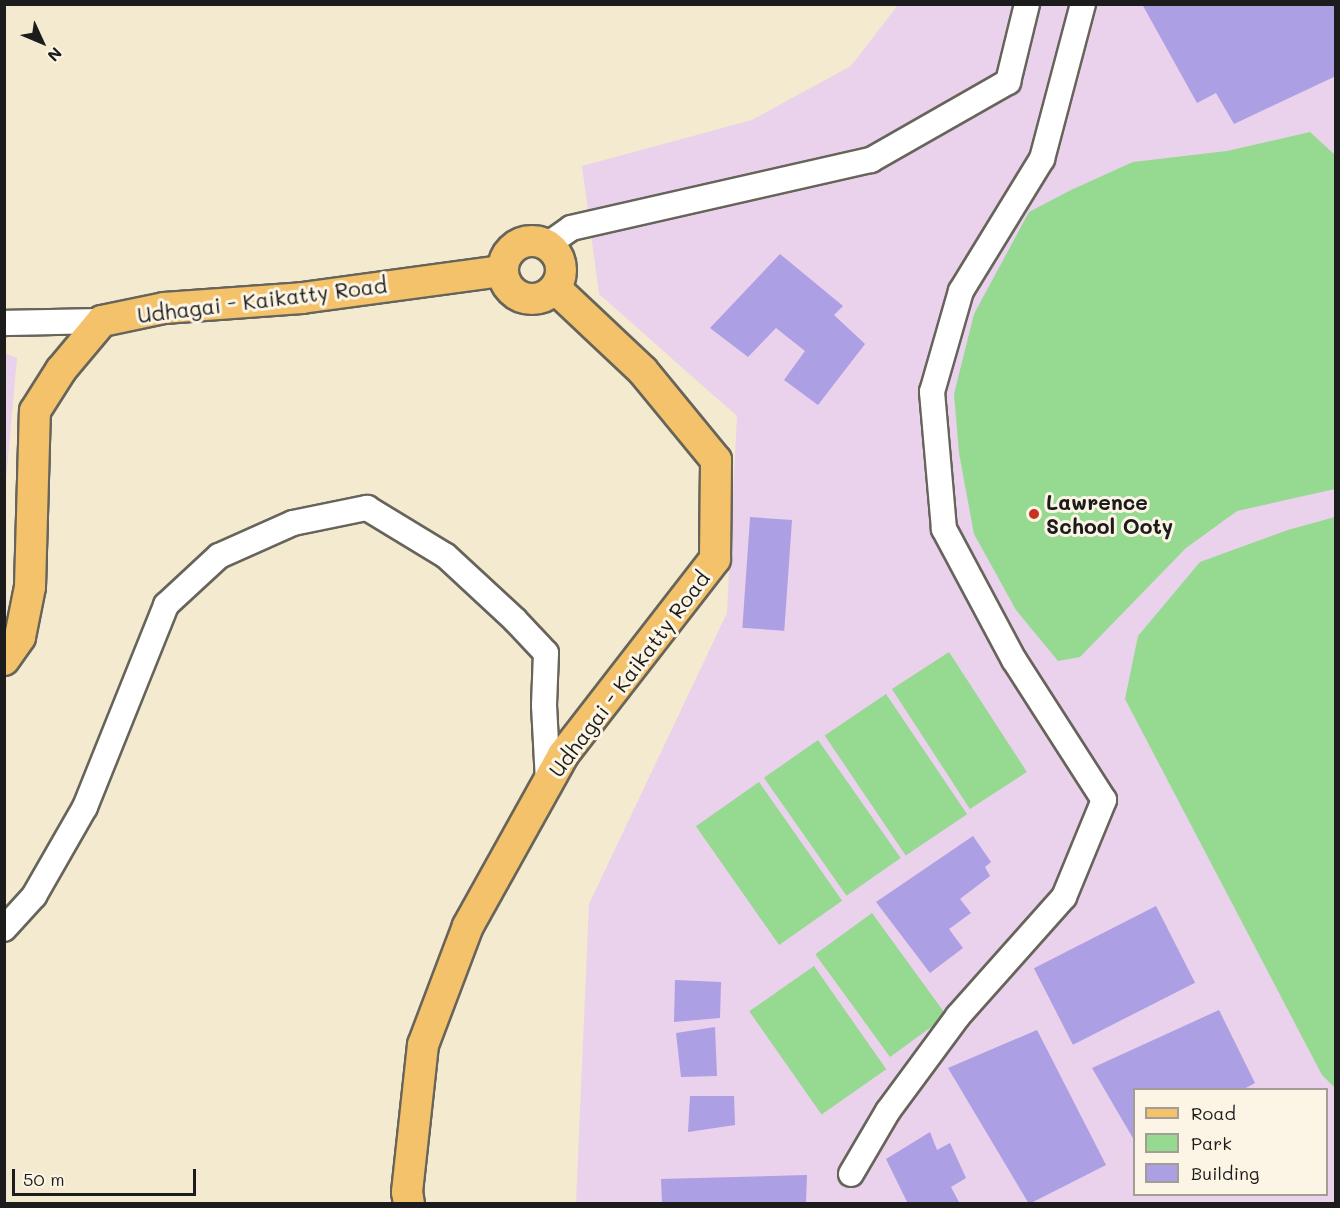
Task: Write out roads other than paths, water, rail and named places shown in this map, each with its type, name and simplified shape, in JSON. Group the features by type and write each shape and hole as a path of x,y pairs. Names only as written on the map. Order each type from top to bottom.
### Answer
{"main road":[{"path":"527,241 547,245 561,264 555,288 538,299 527,299 509,290 502,270 509,251 517,244 527,241"},
{"name":"Udhagai - Kaikatty Road","path":"102,321 164,308 302,298 502,270"},
{"name":"Udhagai - Kaikatty Road","path":"409,1203 407,1192 423,1045 468,926 563,755 715,559 716,460 643,371 555,288"},
{"path":"4,660 20,637 30,587 34,411 61,370 102,321"}],"street":[{"path":"547,245 571,228 871,160 1008,82 1027,4"},
{"path":"851,1174 888,1111 958,1016 1064,897 1104,800 1014,660 944,529 932,392 961,291 1042,159 1083,4"},
{"path":"4,323 102,321"},
{"path":"4,929 34,896 85,807 166,605 219,556 293,523 367,508 446,556 515,620 546,653 543,705 548,782"}],"place":[{"name":"Lawrence School Ooty","path":"1034,514"}]}
